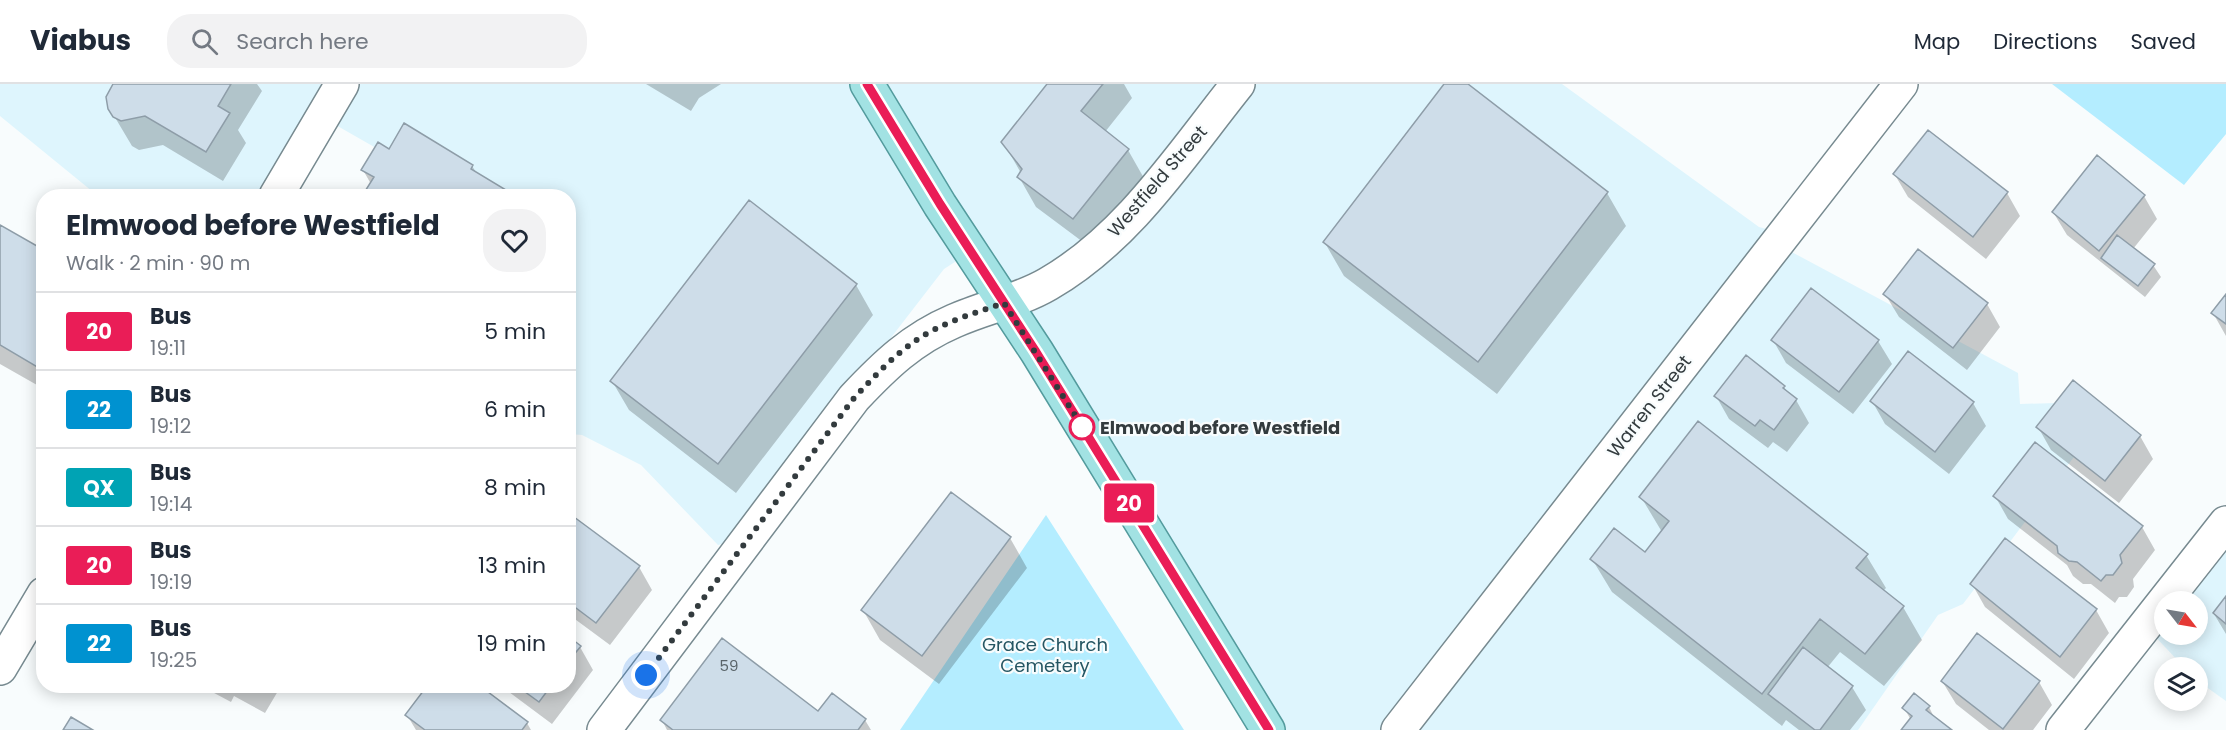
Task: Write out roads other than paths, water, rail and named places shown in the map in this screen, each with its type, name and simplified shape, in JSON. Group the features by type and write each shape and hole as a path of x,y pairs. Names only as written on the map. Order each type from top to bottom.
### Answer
{"main road":[{"path":"867,84 940,204 1043,362 1268,730"}],"street":[{"path":"280,189 342,84"},
{"name":"Westfield Street","path":"604,730 854,398 882,368 922,336 956,320 1047,285 1092,254 1137,211 1238,84"},
{"name":"Warren Street","path":"1398,730 1901,84"},
{"path":"2063,730 2226,523"},
{"path":"0,668 36,607"}],"place":[{"name":"Elmwood before Westfield","path":"1082,427"}],"park label":[{"name":"Grace Church Cemetery","path":"1045,654"}]}
